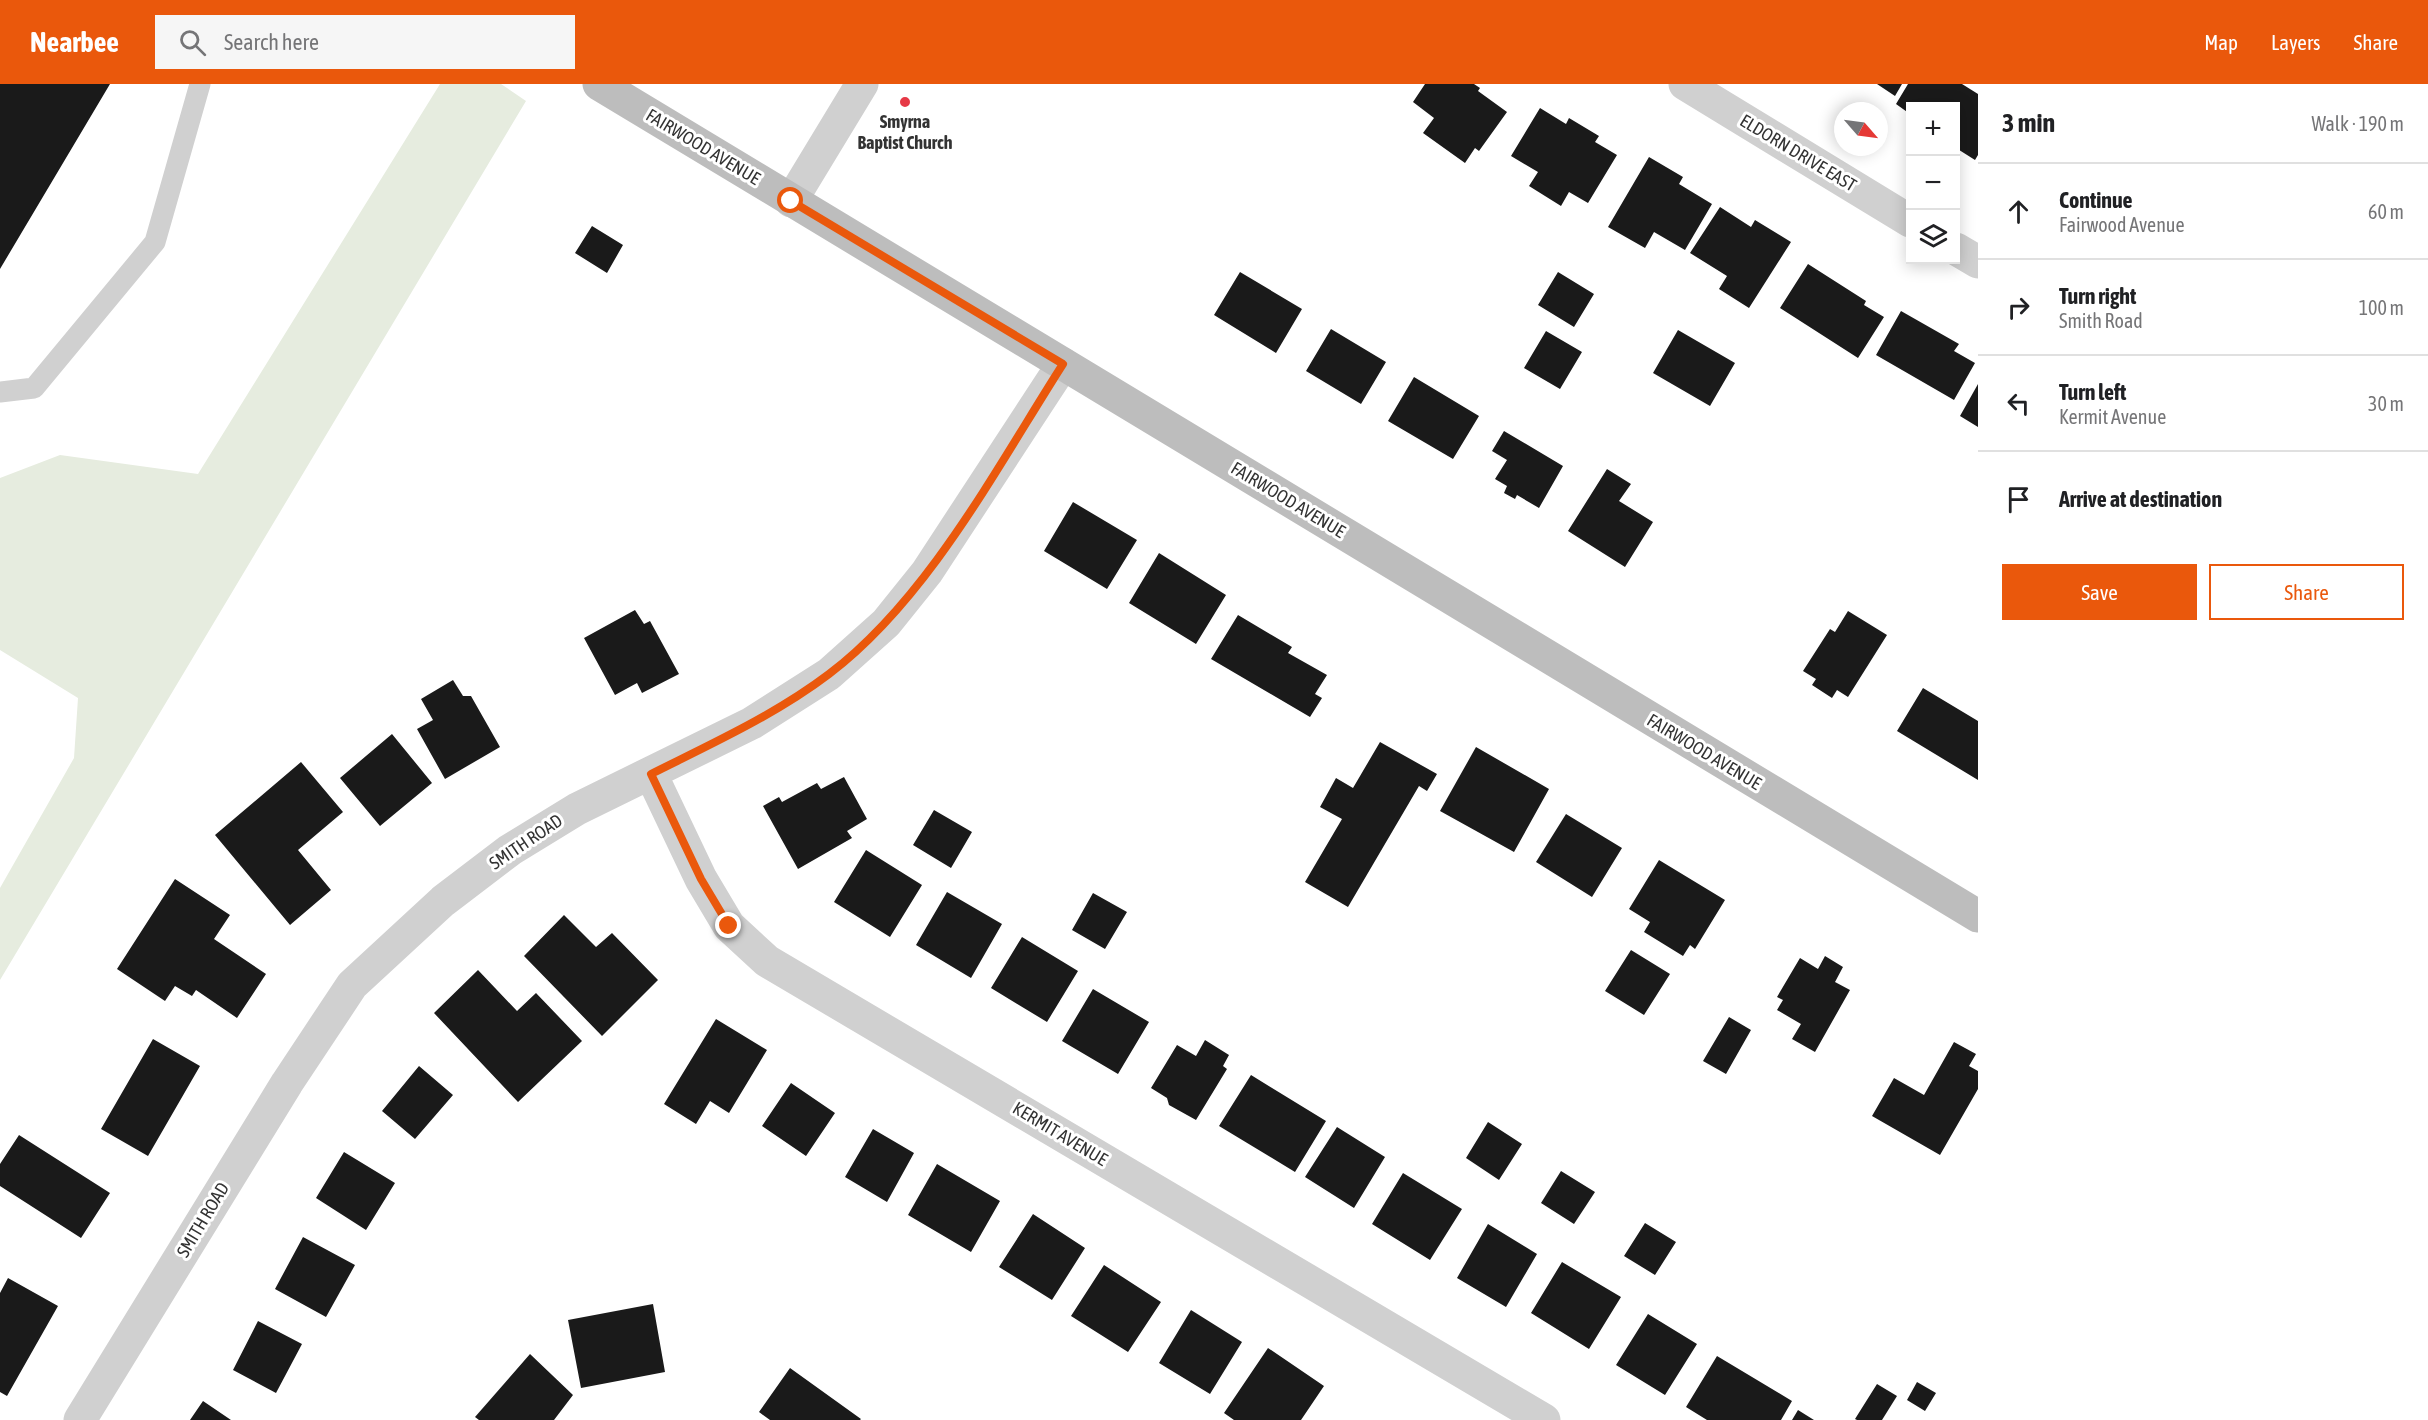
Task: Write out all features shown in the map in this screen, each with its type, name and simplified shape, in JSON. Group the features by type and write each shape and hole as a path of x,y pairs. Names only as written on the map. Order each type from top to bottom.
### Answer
{"street":[{"name":"FAIRWOOD AVENUE","path":"599,84 1978,916"},
{"path":"791,201 862,84"},
{"name":"ELDORN DRIVE EAST","path":"1685,84 1906,218"},
{"path":"1960,251 1978,262"},
{"name":"SMITH ROAD","path":"81,1420 287,1083 352,984 443,901 510,850 577,809 752,723 829,674 885,623 927,572 1063,364"},
{"name":"KERMIT AVENUE","path":"651,774 701,879 729,926 767,961 1544,1420"}],"lane":[{"path":"0,392 34,388 155,242 200,84"}],"shaded area":[{"path":"440,84 501,84 526,101 0,980 0,888 74,758 78,698 0,650 0,478 60,455 198,474"}],"building":[{"path":"0,84 110,84 0,269"},
{"path":"1425,84 1474,84 1480,88 1478,91 1507,112 1479,151 1475,148 1465,163 1423,133 1434,118 1413,102"},
{"path":"1877,84 1902,84 1895,96"},
{"path":"1908,84 1962,84 1978,94 1978,155 1975,160 1960,151 1960,102 1906,102 1906,111 1896,104"},
{"path":"1540,108 1566,124 1569,118 1599,136 1595,142 1617,155 1588,203 1569,192 1561,206 1529,186 1538,172 1511,156"},
{"path":"1649,157 1683,177 1679,184 1712,204 1685,250 1654,232 1645,248 1608,227"},
{"path":"1720,207 1751,227 1755,220 1791,242 1749,308 1719,289 1727,276 1690,253"},
{"path":"592,226 623,245 607,273 575,253"},
{"path":"1808,264 1866,301 1864,305 1884,317 1858,358 1780,308"},
{"path":"1240,272 1302,309 1276,353 1214,315"},
{"path":"1558,272 1594,294 1574,327 1538,305"},
{"path":"1901,311 1959,344 1954,351 1975,363 1954,400 1876,355"},
{"path":"1331,329 1386,362 1361,404 1306,371"},
{"path":"1678,330 1735,363 1710,406 1653,373"},
{"path":"1546,331 1582,352 1560,389 1524,368"},
{"path":"1414,377 1479,416 1453,459 1388,421"},
{"path":"1978,384 1978,427 1960,416"},
{"path":"1504,431 1563,466 1539,508 1517,495 1515,499 1504,493 1507,486 1495,479 1507,460 1492,451"},
{"path":"1607,469 1631,484 1619,501 1653,522 1625,567 1568,531"},
{"path":"1073,502 1137,540 1107,589 1044,551"},
{"path":"1159,553 1226,595 1196,644 1129,603"},
{"path":"635,610 644,624 650,621 679,674 642,693 637,683 615,695 584,638"},
{"path":"1848,611 1887,635 1848,697 1837,690 1832,698 1812,685 1816,679 1803,671 1830,629 1835,632"},
{"path":"1238,615 1292,647 1288,653 1327,675 1315,694 1322,698 1310,717 1211,659"},
{"path":"453,680 463,696 471,696 500,747 445,779 417,729 433,720 421,699"},
{"path":"1923,688 1978,721 1978,780 1897,731"},
{"path":"392,734 432,783 380,826 340,778"},
{"path":"1380,742 1437,774 1427,791 1419,786 1348,907 1305,882 1342,819 1320,807 1336,778 1353,788"},
{"path":"1476,747 1549,789 1514,852 1440,811"},
{"path":"301,762 343,812 298,850 331,890 290,925 215,835"},
{"path":"844,777 867,819 847,831 852,838 798,869 763,806 779,797 782,802 817,783 821,789"},
{"path":"934,810 972,832 951,868 913,845"},
{"path":"1566,814 1622,848 1592,897 1536,862"},
{"path":"866,850 922,885 890,937 834,902"},
{"path":"1659,860 1725,900 1695,949 1690,945 1683,956 1644,932 1650,922 1629,909"},
{"path":"175,879 230,915 214,939 266,974 237,1018 196,990 192,996 175,986 165,1001 117,969"},
{"path":"947,892 1002,924 971,978 916,945"},
{"path":"1093,893 1127,912 1105,949 1072,930"},
{"path":"564,915 596,947 612,933 658,980 602,1036 524,956"},
{"path":"1022,937 1078,971 1047,1022 991,988"},
{"path":"1631,950 1670,974 1644,1015 1605,991"},
{"path":"1825,956 1843,967 1835,982 1850,990 1815,1052 1792,1039 1801,1024 1777,1010 1783,1000 1777,997 1800,958 1818,969"},
{"path":"478,970 517,1011 536,993 582,1041 518,1102 434,1013"},
{"path":"1093,989 1149,1022 1118,1074 1062,1041"},
{"path":"1729,1017 1751,1030 1726,1074 1703,1061"},
{"path":"716,1019 767,1050 729,1113 710,1101 696,1124 664,1104"},
{"path":"153,1039 200,1066 148,1156 101,1129"},
{"path":"1205,1040 1229,1055 1223,1066 1227,1069 1196,1120 1169,1105 1167,1098 1151,1088 1177,1045 1196,1056"},
{"path":"1954,1042 1976,1054 1969,1066 1978,1071 1978,1089 1940,1155 1872,1116 1894,1078 1924,1095"},
{"path":"419,1066 453,1095 415,1139 382,1111"},
{"path":"1251,1075 1326,1121 1295,1172 1219,1126"},
{"path":"791,1083 835,1113 806,1156 762,1126"},
{"path":"1488,1122 1522,1144 1499,1180 1466,1158"},
{"path":"1337,1127 1385,1157 1354,1208 1305,1177"},
{"path":"873,1129 914,1153 887,1202 845,1177"},
{"path":"19,1135 110,1193 81,1238 0,1186 0,1164"},
{"path":"344,1152 395,1183 366,1230 316,1198"},
{"path":"937,1164 1000,1201 971,1252 908,1215"},
{"path":"1561,1171 1595,1192 1574,1224 1541,1203"},
{"path":"1403,1173 1462,1209 1430,1260 1372,1224"},
{"path":"1033,1214 1085,1248 1052,1300 999,1267"},
{"path":"1645,1223 1676,1242 1655,1275 1624,1256"},
{"path":"1488,1224 1537,1254 1506,1307 1457,1278"},
{"path":"303,1237 355,1265 326,1317 275,1289"},
{"path":"1562,1262 1621,1297 1589,1349 1531,1313"},
{"path":"1104,1265 1161,1302 1128,1352 1071,1316"},
{"path":"8,1278 58,1306 7,1396 0,1392 0,1293"},
{"path":"653,1304 665,1372 581,1388 568,1320"},
{"path":"1191,1310 1242,1342 1210,1394 1159,1363"},
{"path":"1648,1314 1697,1344 1665,1395 1616,1365"},
{"path":"258,1321 302,1344 276,1393 233,1370"},
{"path":"1268,1348 1324,1386 1301,1420 1234,1420 1224,1413"},
{"path":"530,1354 573,1395 554,1420 479,1420 475,1417"},
{"path":"1717,1356 1792,1401 1781,1420 1707,1420 1686,1407"},
{"path":"790,1368 861,1419 770,1420 759,1412"},
{"path":"1917,1382 1936,1393 1925,1411 1907,1400"},
{"path":"1877,1384 1897,1396 1882,1420 1855,1419"},
{"path":"203,1401 231,1420 190,1420"},
{"path":"1798,1410 1814,1420 1792,1420"}],"place":[{"name":"Smyrna Baptist Church","path":"905,102"}],"route":[{"path":"729,926 701,879 651,774 752,723 829,674 885,623 927,572 1063,364 791,201"}]}
